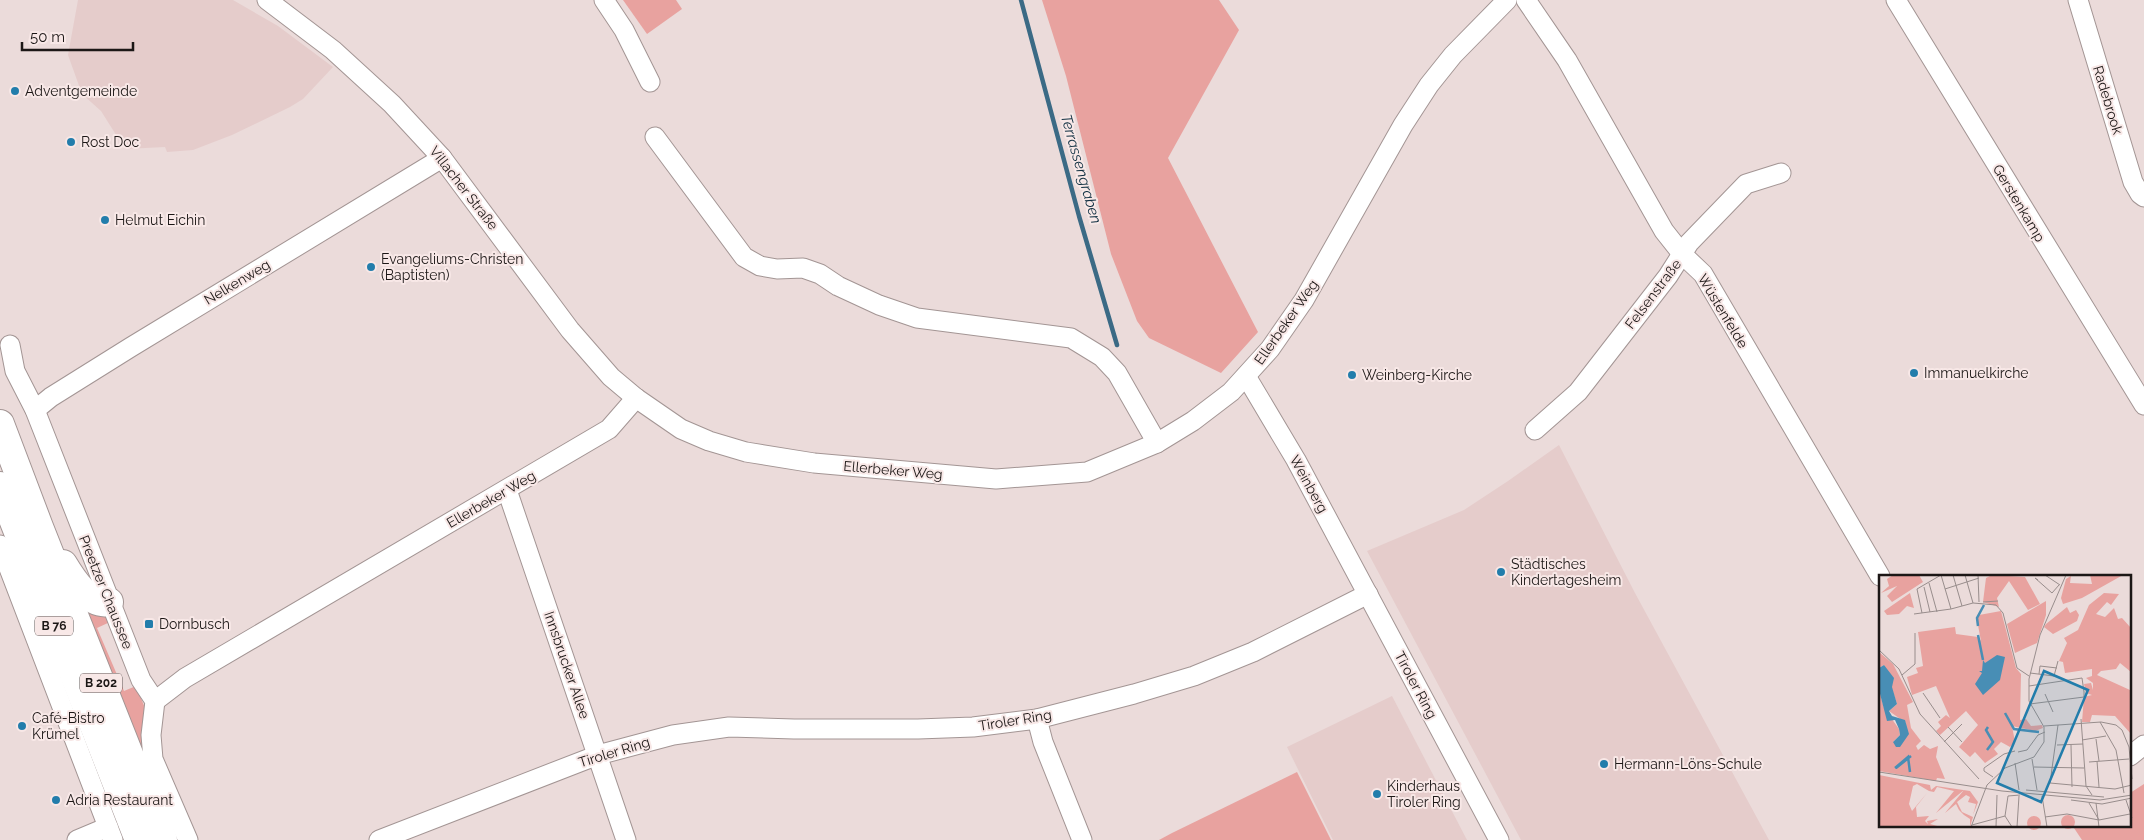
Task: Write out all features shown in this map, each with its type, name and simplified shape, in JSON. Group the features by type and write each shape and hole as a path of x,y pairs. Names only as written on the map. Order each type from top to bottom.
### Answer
{"highway":[{"path":"0,424 39,527 66,570 85,593 98,602 109,602"},
{"name":"B 76","path":"0,486 139,840"},
{"name":"B 202","path":"39,527 163,840"}],"street":[{"name":"Villacher Straße","path":"267,0 333,50 392,104 442,158 570,330 610,377 636,398"},
{"path":"604,0 624,30 650,82"},
{"name":"Ellerbeker Weg","path":"155,701 185,678 609,429 636,398 681,429 709,441 746,452 814,463 996,480 1087,472 1157,443 1210,409 1246,376 1270,349 1304,300 1403,125 1429,85 1453,55 1507,0"},
{"name":"Wüstenfelde","path":"1526,0 1567,60 1664,231 1683,255 1703,274 1879,575"},
{"name":"Gerstenkamp","path":"1896,0 2144,405"},
{"name":"Radebrook","path":"2078,0 2133,182 2144,197"},
{"path":"655,137 744,257 760,266 777,269 803,268 820,274 838,286 878,305 917,318 1071,338 1102,357 1117,373 1157,443"},
{"name":"Nelkenweg","path":"35,410 51,397 442,158"},
{"name":"Felsenstraße","path":"1535,430 1578,392 1683,255 1689,243 1746,184 1781,173"},
{"name":"Preetzer Chaussee","path":"10,345 15,371 35,410 109,602 141,680 155,701"},
{"name":"Weinberg","path":"1246,376 1296,460 1368,594"},
{"name":"Innsbrucker Allee","path":"507,490 626,840"},
{"path":"0,544 110,833 77,840"},
{"name":"Tiroler Ring","path":"379,840 598,755 673,735 729,727 918,730 973,726 1037,718 1134,694 1194,676 1253,652 1368,594 1499,840"},
{"path":"155,701 151,735 153,759 188,840"},
{"path":"1037,718 1043,742 1082,840"},
{"path":"2132,754 2144,745"}],"shaded area":[{"path":"78,0 233,0 278,26 333,67 303,99 232,135 193,150 167,152 165,147 125,149 101,111 82,94 68,55"},
{"path":"623,0 676,0 682,9 647,34"},
{"path":"1042,0 1219,0 1239,30 1168,158 1258,332 1221,373 1149,338 1137,321 1111,254 1066,76"},
{"path":"1559,445 1635,593 1769,840 1521,840 1367,551 1464,510"},
{"path":"79,593 107,616 110,622 97,628 124,691 136,686 145,708 147,766"},
{"name":"Kinderhaus Tiroler Ring","path":"1392,696 1467,840 1333,840 1287,747"},
{"path":"1297,772 1331,840 1159,840 1172,833"},
{"path":"2144,784 2144,840 2082,840 2074,828 2132,828 2132,792"}],"waterway":[{"name":"Terrassengraben","path":"1021,0 1079,216 1117,345"}],"place":[{"name":"Adventgemeinde","path":"15,91"},
{"name":"Rost Doc","path":"71,142"},
{"name":"Helmut Eichin","path":"105,220"},
{"name":"Evangeliums-Christen (Baptisten)","path":"371,267"},
{"name":"Immanuelkirche","path":"1914,373"},
{"name":"Weinberg-Kirche","path":"1352,375"},
{"name":"Städtisches Kindertagesheim","path":"1501,572"},
{"name":"Dornbusch","path":"149,624"},
{"name":"Café-Bistro Krümel","path":"22,726"},
{"name":"Hermann-Löns-Schule","path":"1604,764"},
{"name":"Kinderhaus Tiroler Ring","path":"1377,794"},
{"name":"Adria Restaurant","path":"56,800"}]}
